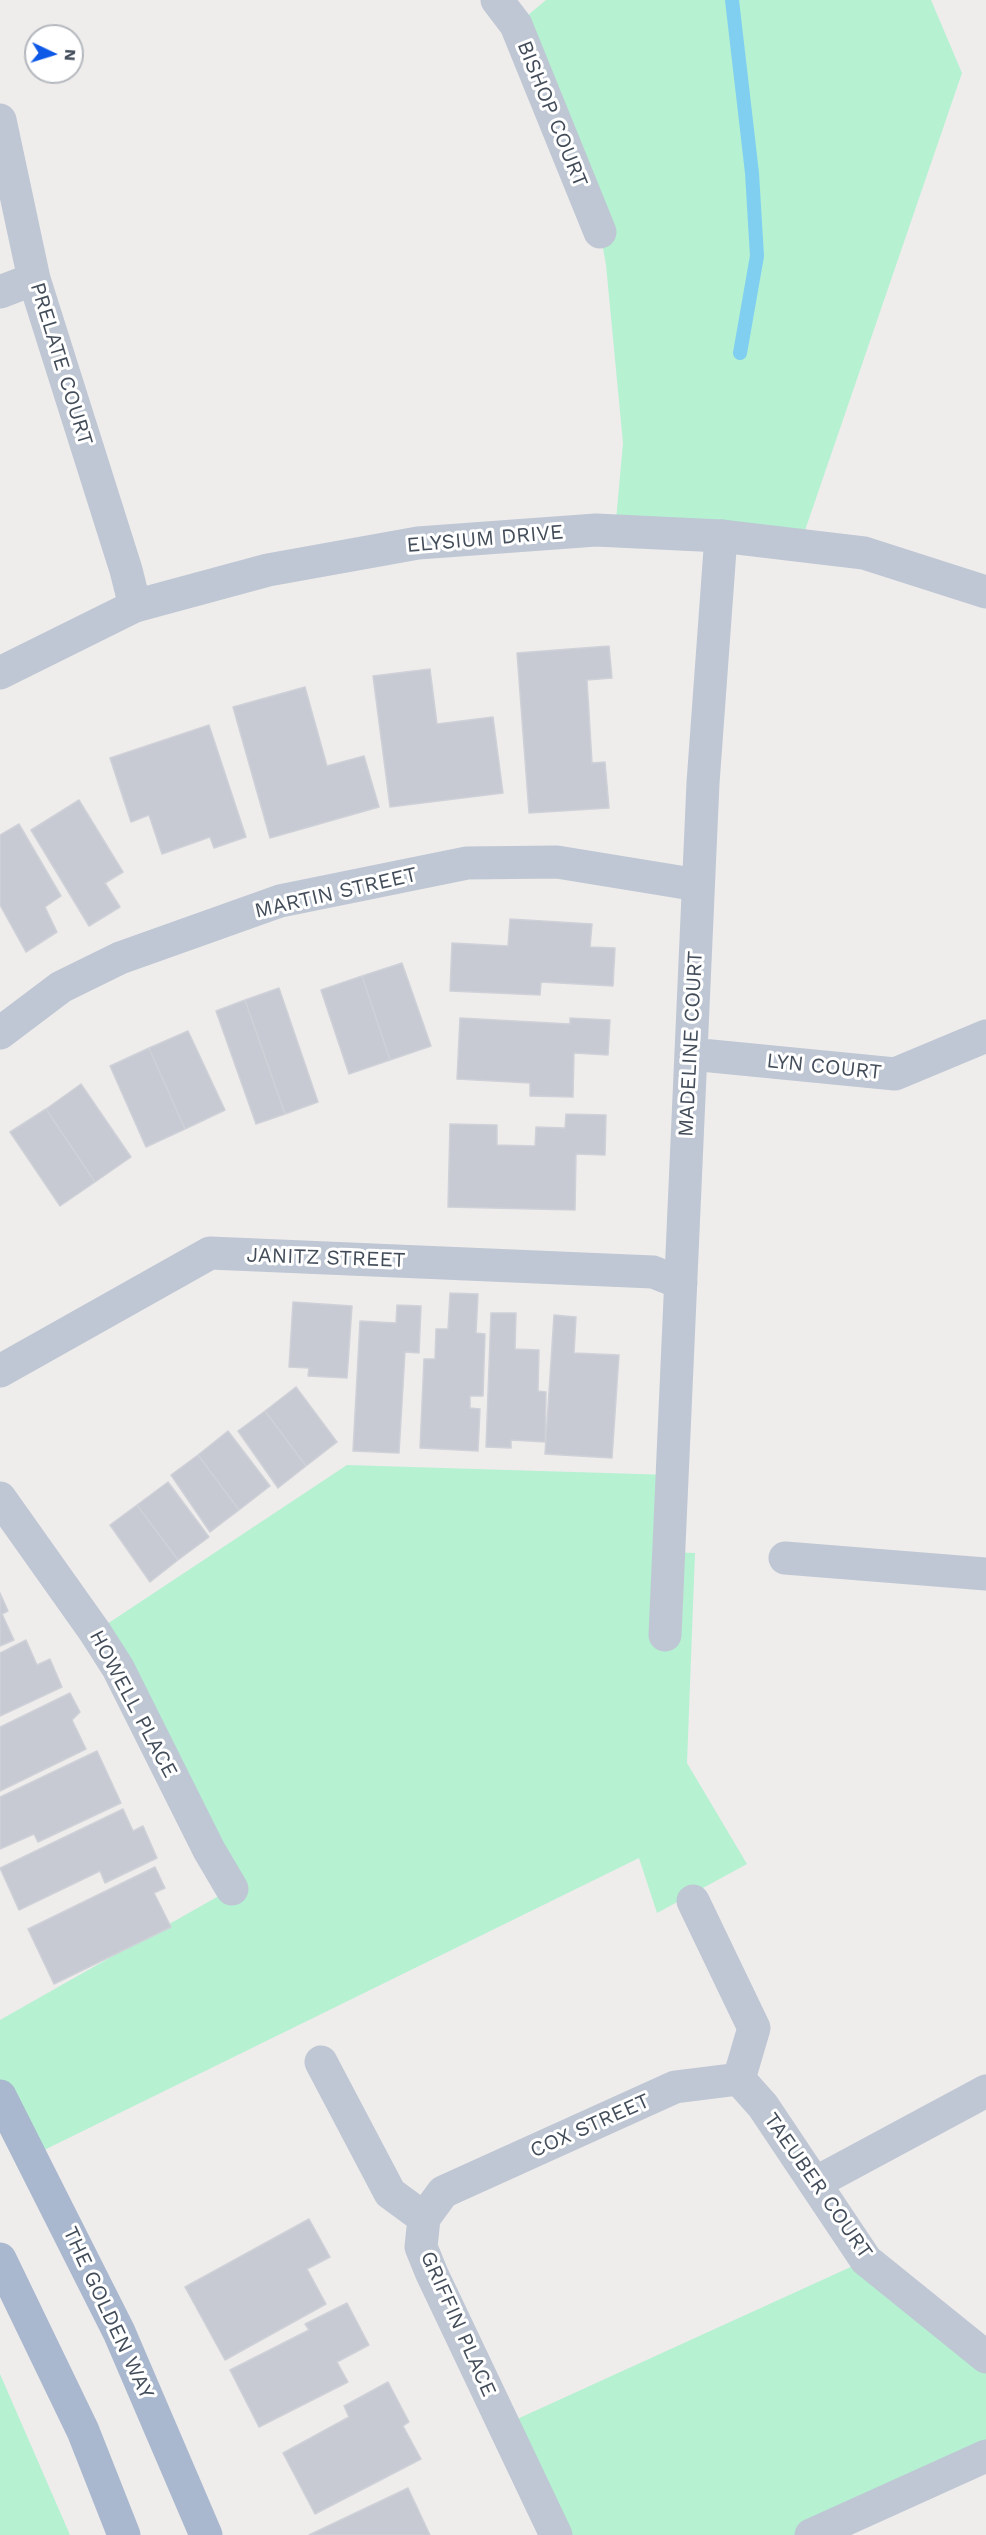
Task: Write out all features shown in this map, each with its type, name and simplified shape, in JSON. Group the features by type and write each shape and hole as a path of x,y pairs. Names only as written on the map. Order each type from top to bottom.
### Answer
{"main road":[{"name":"THE GOLDEN WAY","path":"0,2096 10,2130 119,2332 206,2535"},
{"path":"0,2259 83,2431 124,2535"}],"street":[{"name":"BISHOP COURT","path":"497,0 516,25 600,232"},
{"name":"PRELATE COURT","path":"0,120 34,279 126,570 135,606"},
{"path":"0,292 34,279"},
{"name":"ELYSIUM DRIVE","path":"0,673 135,606 268,570 418,543 596,530 721,536 864,553 986,592"},
{"name":"MADELINE COURT","path":"665,1635 682,1552 681,1283 698,885 721,536"},
{"name":"MARTIN STREET","path":"0,1033 61,987 120,958 280,901 467,863 557,862 698,885"},
{"name":"LYN COURT","path":"691,1054 895,1074 986,1036"},
{"name":"JANITZ STREET","path":"0,1371 210,1253 653,1272 681,1283"},
{"name":"HOWELL PLACE","path":"0,1498 96,1632 118,1668 209,1850 232,1889"},
{"path":"785,1558 986,1574"},
{"path":"693,1901 754,2028 739,2079"},
{"path":"321,2062 390,2193 424,2218"},
{"name":"TAEUBER COURT","path":"739,2079 763,2106 866,2260 986,2357"},
{"name":"COX STREET","path":"424,2218 443,2192 675,2087 739,2079"},
{"path":"815,2183 986,2091"},
{"name":"GRIFFIN PLACE","path":"424,2218 421,2247 556,2535"},
{"path":"811,2535 986,2456"}],"green space":[{"path":"546,0 931,0 962,73 800,545 615,531 623,443 606,265 600,232 516,25"},
{"path":"347,1465 671,1475 669,1552 695,1553 687,1763 747,1864 657,1913 639,1858 32,2156 0,2096 0,2020 231,1889 95,1632"},
{"path":"866,2260 986,2357 986,2456 811,2535 556,2535 504,2425"},
{"path":"0,2374 70,2535 0,2535"}],"building":[{"path":"609,646 612,678 587,680 592,763 605,762 609,808 529,813 517,653"},
{"path":"430,669 437,724 493,717 503,793 390,807 373,676"},
{"path":"305,687 327,766 364,756 379,807 270,838 233,707"},
{"path":"209,725 246,837 214,848 210,837 162,854 149,815 131,822 110,758"},
{"path":"79,800 123,872 105,883 120,907 89,926 31,830"},
{"path":"19,824 61,896 45,907 57,932 26,952 0,905 0,835"},
{"path":"510,919 592,924 590,947 615,948 613,986 541,982 540,995 450,991 452,943 508,946"},
{"path":"402,963 431,1046 390,1060 362,976"},
{"path":"362,976 390,1060 349,1074 321,990"},
{"path":"279,988 318,1102 285,1114 245,1000"},
{"path":"245,1000 285,1114 256,1124 216,1011"},
{"path":"460,1018 570,1024 570,1018 610,1020 608,1055 574,1053 573,1097 530,1096 530,1083 457,1079"},
{"path":"188,1031 225,1110 185,1129 149,1048"},
{"path":"149,1048 185,1129 146,1147 110,1066"},
{"path":"81,1084 131,1157 95,1182 46,1109"},
{"path":"46,1109 95,1182 60,1206 10,1132"},
{"path":"566,1114 606,1115 605,1155 576,1154 575,1210 448,1207 450,1124 497,1125 497,1145 535,1146 536,1127 565,1128"},
{"path":"450,1293 478,1294 476,1333 485,1334 483,1396 470,1396 470,1408 480,1409 478,1451 420,1448 424,1359 435,1359 436,1329 448,1329"},
{"path":"293,1302 352,1306 347,1378 308,1376 309,1368 289,1367"},
{"path":"397,1305 421,1306 419,1353 405,1352 399,1453 353,1451 360,1321 396,1323"},
{"path":"491,1313 516,1313 515,1349 539,1350 538,1391 546,1392 545,1442 511,1440 511,1448 486,1447"},
{"path":"554,1315 576,1317 574,1353 619,1355 612,1458 545,1454"},
{"path":"296,1387 337,1442 306,1466 265,1411"},
{"path":"265,1411 306,1466 278,1488 238,1431"},
{"path":"228,1431 270,1486 239,1510 198,1455"},
{"path":"198,1455 239,1510 210,1532 171,1475"},
{"path":"168,1482 209,1537 178,1560 137,1505"},
{"path":"137,1505 178,1560 150,1582 110,1525"},
{"path":"0,1593 8,1611 2,1614 14,1640 0,1646"},
{"path":"26,1640 37,1665 50,1659 62,1687 0,1716 0,1653"},
{"path":"70,1693 80,1712 72,1720 86,1749 0,1791 0,1727"},
{"path":"97,1751 121,1803 38,1842 34,1834 0,1849 0,1797"},
{"path":"123,1809 133,1831 143,1826 157,1858 105,1883 100,1871 19,1910 0,1868"},
{"path":"155,1867 165,1888 154,1893 171,1927 54,1984 28,1929"},
{"path":"309,2219 330,2257 307,2269 326,2304 225,2360 185,2287"},
{"path":"347,2303 369,2345 337,2362 348,2382 259,2427 230,2370 309,2330 305,2324"},
{"path":"388,2382 409,2422 403,2426 421,2459 315,2514 283,2453 349,2417 344,2406"},
{"path":"408,2488 430,2535 309,2535"}],"waterway":[{"path":"732,0 752,173 757,256 740,353"}]}
